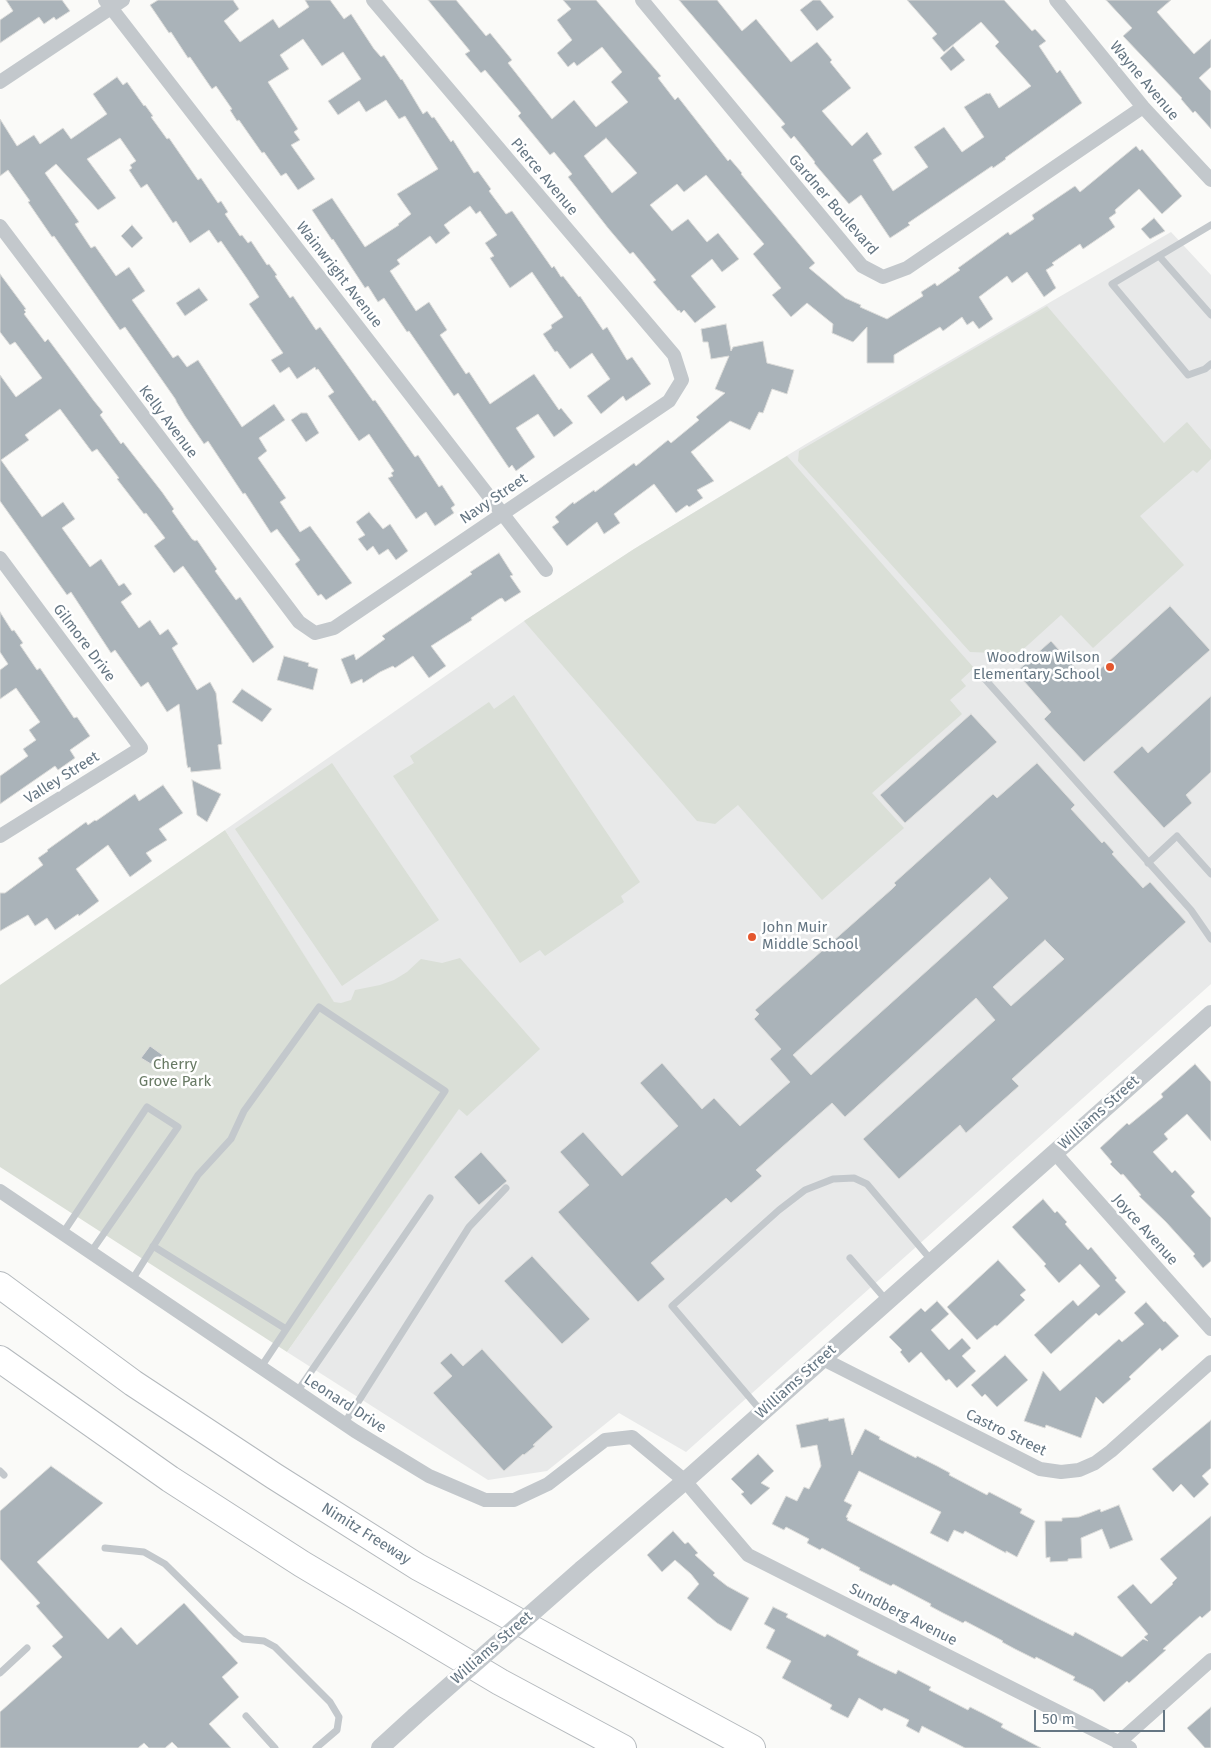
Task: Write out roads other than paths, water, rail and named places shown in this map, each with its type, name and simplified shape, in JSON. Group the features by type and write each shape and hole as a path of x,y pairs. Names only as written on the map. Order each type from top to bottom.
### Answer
{"highway":[{"name":"Nimitz Freeway","path":"0,1285 134,1383 274,1476 418,1567 752,1748"},
{"path":"0,1359 106,1435 234,1522 350,1594 500,1682 623,1748"},
{"path":"500,1682 598,1748"}],"street":[{"name":"Pierce Avenue","path":"373,0 674,356 682,380"},
{"name":"Gardner Boulevard","path":"642,0 862,266 883,278 907,268 1143,107"},
{"name":"Wayne Avenue","path":"1056,0 1143,107 1211,180"},
{"path":"0,82 113,2"},
{"name":"Wainwright Avenue","path":"113,2 546,570"},
{"name":"Kelly Avenue","path":"0,226 299,622 315,633"},
{"name":"Navy Street","path":"315,633 334,628 669,401 682,380"},
{"name":"Gilmore Drive","path":"0,558 141,748"},
{"name":"Valley Street","path":"0,836 141,748"},
{"name":"Williams Street","path":"380,1748 414,1716 685,1481 932,1261 1209,1020"},
{"name":"Joyce Avenue","path":"1055,1153 1211,1328"},
{"name":"Leonard Drive","path":"0,1191 344,1424 429,1476 485,1500 514,1500 548,1484 606,1440 632,1437 685,1481"},
{"name":"Castro Street","path":"823,1358 1040,1470 1061,1472 1079,1470 1095,1463 1211,1362"},
{"name":"Sundberg Avenue","path":"685,1481 748,1555 1124,1745"},
{"path":"1124,1745 1211,1660"}],"lane":[{"path":"1211,225 1112,284 1188,374 1205,369 1211,364"},
{"path":"1159,256 1211,315"},
{"path":"983,677 1191,910 1211,939"},
{"path":"1148,863 1177,836 1211,874"},
{"path":"132,1280 198,1175 231,1139 244,1111 319,1007 445,1091 261,1367"},
{"path":"63,1233 147,1107 178,1127 91,1252"},
{"path":"762,1412 672,1306 779,1210 805,1190 833,1179 854,1178 867,1184 932,1261"},
{"path":"344,1424 469,1226 506,1188"},
{"path":"297,1392 430,1198"},
{"path":"153,1246 286,1329"},
{"path":"850,1258 887,1301"},
{"path":"106,1548 144,1552 165,1564 236,1634 243,1639 264,1641 275,1647 330,1702 339,1717 337,1730 316,1748"},
{"path":"0,1672 27,1648"},
{"path":"246,1716 275,1748"}],"place":[{"name":"Woodrow Wilson Elementary School","path":"1110,667"},
{"name":"John Muir Middle School","path":"752,937"}],"park label":[{"name":"Cherry Grove Park","path":"175,1074"}]}
